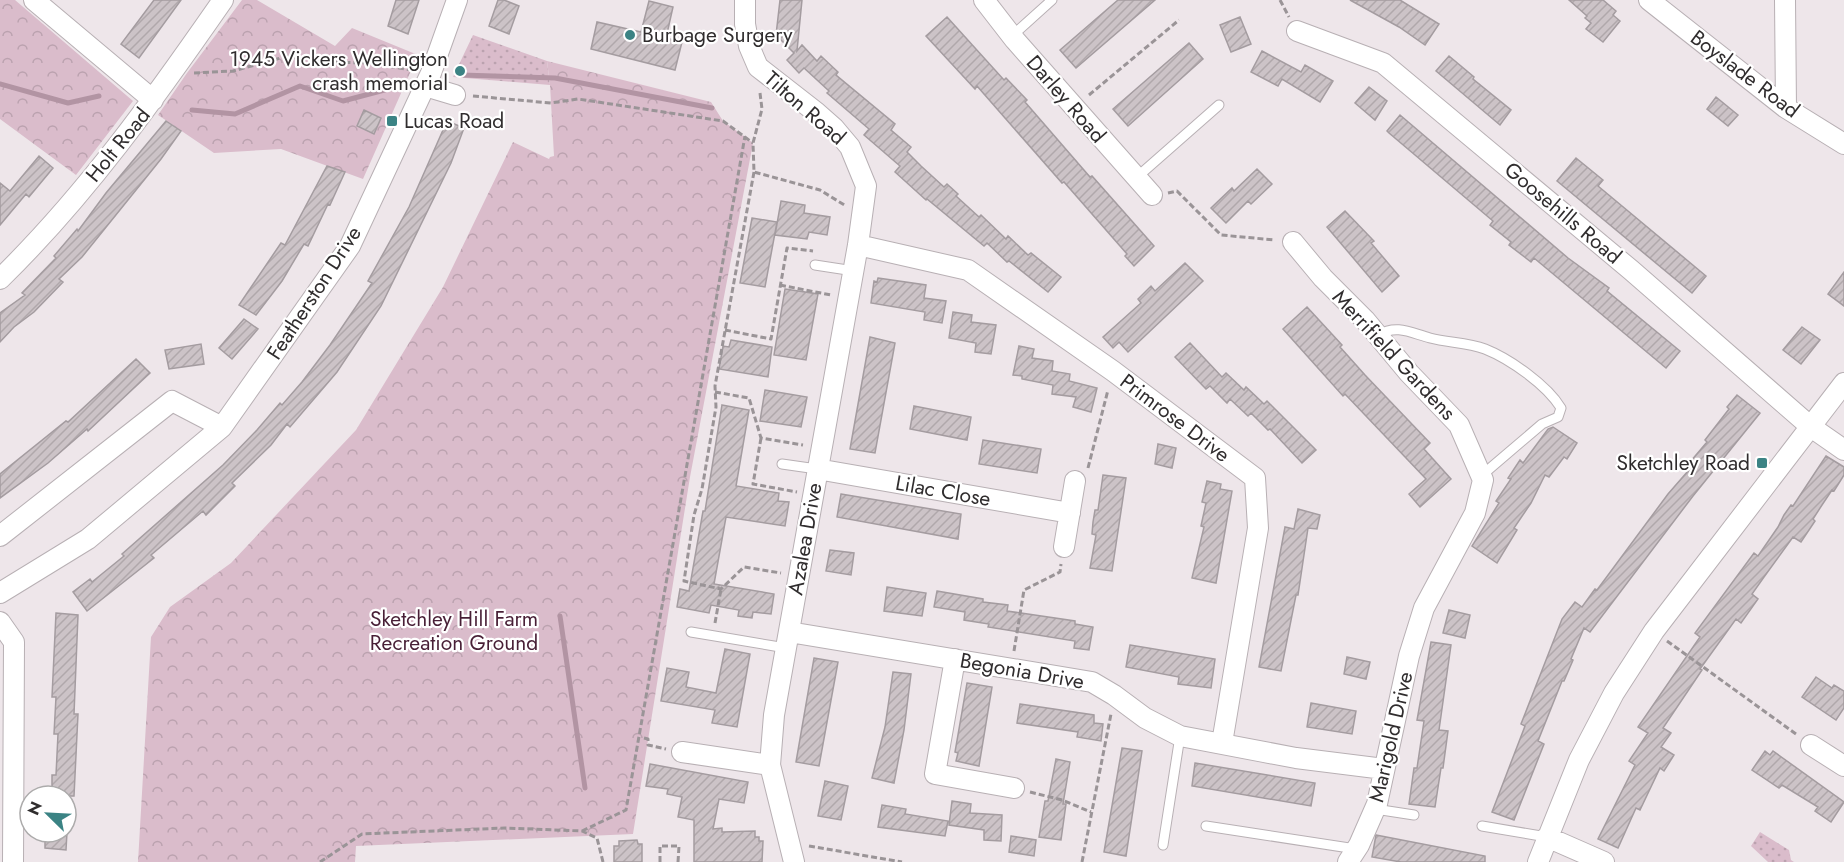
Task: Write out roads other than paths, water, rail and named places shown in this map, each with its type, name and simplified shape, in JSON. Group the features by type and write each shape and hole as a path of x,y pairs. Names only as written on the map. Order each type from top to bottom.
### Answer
{"street":[{"path":"34,0 153,100"},
{"name":"Holt Road","path":"0,279 67,207 125,138 223,0"},
{"name":"Featherston Drive","path":"0,593 88,539 222,428 350,246 428,79 457,0"},
{"name":"Tilton Road","path":"745,0 745,24 749,46 758,67 817,113 850,147 866,186 862,216"},
{"name":"Darley Road","path":"984,0 1011,36 1152,195"},
{"name":"Boyslade Road","path":"1649,0 1786,108 1844,144"},
{"path":"1785,0 1786,108"},
{"name":"Goosehills Road","path":"1297,32 1383,63 1631,270 1811,427 1844,450"},
{"path":"428,79 456,95"},
{"name":"Azalea Drive","path":"794,862 770,765 774,715 862,216"},
{"name":"Merrifield Gardens","path":"1293,242 1409,373 1459,425 1481,476"},
{"name":"Primrose Drive","path":"858,245 968,270 1113,371 1255,478 1258,528 1222,743"},
{"path":"1538,862 1579,760 1614,693 1654,631 1844,383"},
{"path":"0,536 172,401 222,428"},
{"name":"Lilac Close","path":"817,469 1070,513"},
{"name":"Marigold Drive","path":"1352,855 1375,809 1409,656 1424,608 1475,513 1483,480 1481,476"},
{"path":"1064,547 1075,481"},
{"path":"0,622 14,642 13,862"},
{"name":"Begonia Drive","path":"788,640 955,659 1092,682 1145,718 1180,736 1296,758 1384,769"},
{"path":"955,659 935,774 1014,788"},
{"path":"1811,745 1844,766"},
{"path":"682,752 770,765"},
{"path":"1547,837 1604,862"}],"lane":[{"path":"1011,36 1052,0"},
{"path":"1136,178 1219,105"},
{"path":"815,265 854,271"},
{"path":"1378,336 1389,329 1401,328 1431,338 1485,349 1525,373 1555,398 1561,408 1557,417 1542,424 1481,476"},
{"path":"782,464 817,469"},
{"path":"691,632 788,640"},
{"path":"1162,845 1180,736"},
{"path":"1375,809 1414,815"},
{"path":"1206,826 1352,855"},
{"path":"1482,826 1547,837"}],"waterway":[{"path":"461,75 555,78 712,108"},
{"path":"0,84 68,103 99,96"},
{"path":"192,110 235,114 300,86 343,101 392,88"},
{"path":"560,616 585,788"}],"place":[{"name":"Burbage Surgery","path":"630,35"},
{"name":"1945 Vickers Wellington crash memorial","path":"460,71"},
{"name":"Lucas Road","path":"392,121"},
{"name":"Sketchley Road","path":"1762,463"}],"park label":[{"name":"Sketchley Hill Farm Recreation Ground","path":"454,631"}]}
